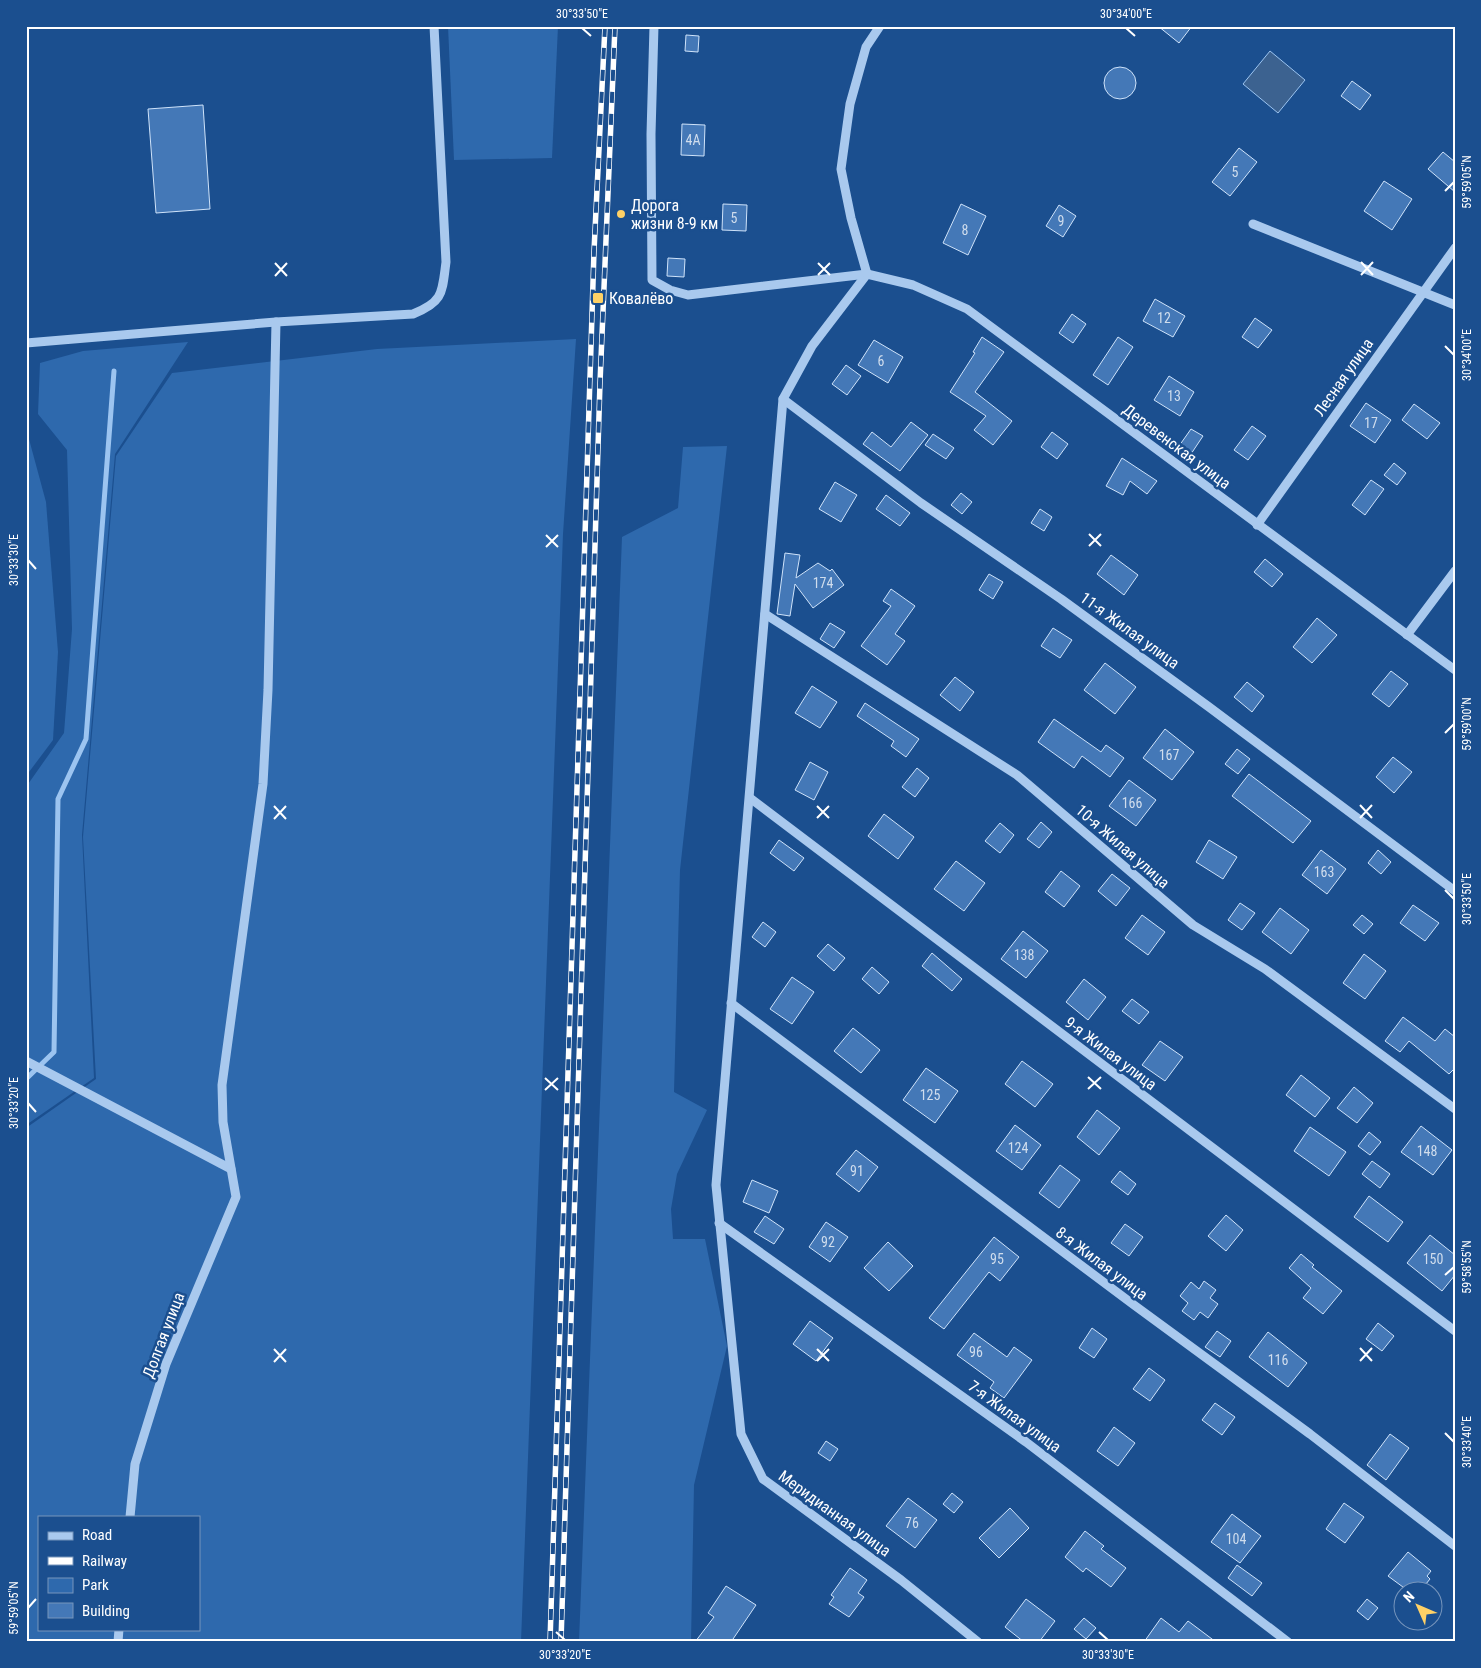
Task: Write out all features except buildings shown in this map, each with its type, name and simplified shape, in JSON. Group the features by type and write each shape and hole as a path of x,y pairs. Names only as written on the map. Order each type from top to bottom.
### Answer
{"street":[{"path":"26,343 276,322 414,314 428,308 440,297 446,262 434,26"},
{"path":"654,26 651,134 652,280 670,290 688,295 867,274"},
{"path":"867,274 851,218 841,168 850,104 866,47 880,26"},
{"path":"1253,224 1455,304"},
{"name":"Лесная улица","path":"1258,525 1455,248"},
{"path":"783,399 812,346 867,274"},
{"name":"Деревенская улица","path":"867,274 913,285 967,309 1455,670"},
{"name":"Долгая улица","path":"130,1516 135,1464 166,1364 236,1197 223,1122 222,1085 263,784 268,690 276,322"},
{"name":"Меридианная улица","path":"783,399 716,1185 741,1434 763,1479 901,1580 978,1642"},
{"name":"11-я Жилая улица","path":"783,399 921,503 1061,599 1202,701 1455,891"},
{"path":"1407,634 1455,572"},
{"name":"10-я Жилая улица","path":"765,614 1017,775 1192,925 1265,969 1455,1109"},
{"name":"9-я Жилая улица","path":"750,798 1455,1331"},
{"name":"8-я Жилая улица","path":"731,1003 1118,1294 1310,1434 1455,1546"},
{"path":"26,1062 231,1169"},
{"name":"7-я Жилая улица","path":"719,1223 1026,1442 1288,1642"}],"green space":[{"path":"448,26 558,26 552,158 454,160"},
{"path":"576,339 563,534 521,1642 26,1642 26,1128 96,1079 83,837 116,456 172,373 377,349"},
{"path":"188,342 115,454 82,835 94,1078 26,1125 26,787 64,733 72,629 67,450 38,414 40,363 83,351"},
{"path":"26,428 46,502 58,652 53,740 26,776"},
{"path":"727,446 680,870 674,1092 707,1110 677,1174 671,1209 673,1239 705,1239 727,1346 694,1485 691,1642 579,1642 622,537 678,508 683,447"}],"shaded area":[{"path":"1270,51 1305,80 1278,113 1243,84"}],"waterway":[{"path":"26,1079 54,1052 58,799 86,739 114,371"}],"railway":[{"path":"550,1642 594,251 605,26"},
{"path":"561,1642 600,383 615,26"}],"place":[{"name":"Дорога жизни 8-9 км","path":"621,214"},
{"name":"Ковалёво","path":"598,298"}]}
